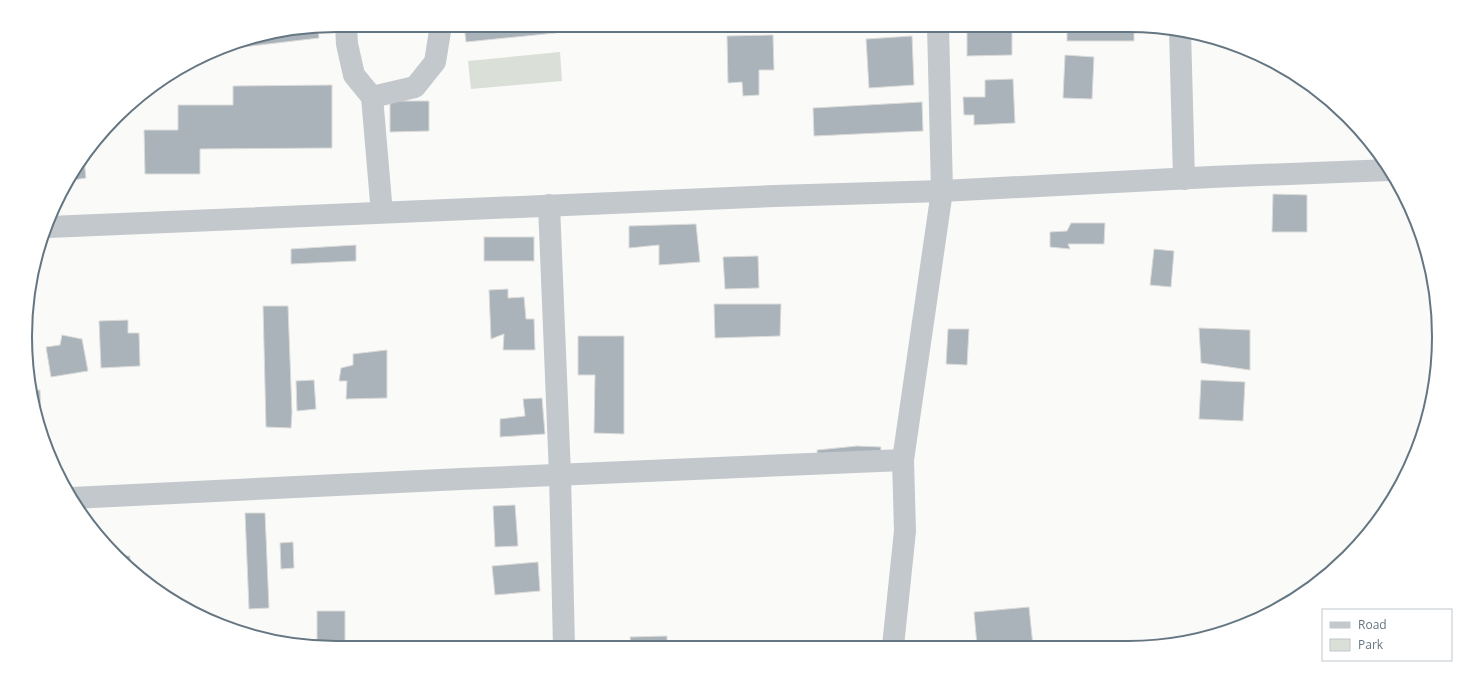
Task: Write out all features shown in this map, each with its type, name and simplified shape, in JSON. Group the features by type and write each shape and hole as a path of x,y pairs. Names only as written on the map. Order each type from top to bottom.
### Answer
{"street":[{"path":"346,32 347,44 354,75 372,97 381,202"},
{"path":"372,97 415,87 435,62 440,32"},
{"path":"894,641 905,531 902,460 942,191 938,32"},
{"path":"1180,37 1184,179"},
{"path":"52,227 549,205 942,191 1383,170"},
{"path":"549,205 560,475 564,641"},
{"path":"78,498 902,460"}],"green space":[{"path":"560,52 562,81 471,89 468,61"}],"building":[{"path":"465,32 556,33 466,42"},
{"path":"967,32 1012,32 1012,55 967,56"},
{"path":"1067,32 1134,32 1134,41 1067,41"},
{"path":"318,33 319,38 242,47 258,42 297,35"},
{"path":"773,35 774,70 759,70 759,95 743,96 742,82 728,83 727,36"},
{"path":"912,36 914,85 869,88 866,39"},
{"path":"1065,55 1094,57 1092,99 1063,98"},
{"path":"1013,79 1015,123 974,125 974,115 964,115 963,97 985,97 985,80"},
{"path":"332,85 332,148 200,149 200,174 145,174 144,130 178,130 178,105 233,105 233,86"},
{"path":"390,101 429,101 429,131 390,132"},
{"path":"922,102 923,131 814,136 813,108"},
{"path":"85,165 86,178 76,180"},
{"path":"1273,194 1307,195 1307,232 1272,232"},
{"path":"1071,223 1105,223 1104,244 1068,244 1070,249 1050,247 1050,232 1067,231"},
{"path":"696,224 700,262 659,265 659,245 629,248 629,226"},
{"path":"484,237 534,237 534,261 484,261"},
{"path":"356,245 356,261 291,264 291,249"},
{"path":"1154,249 1174,251 1171,287 1150,285"},
{"path":"758,256 759,288 725,289 723,257"},
{"path":"508,289 508,298 524,297 526,319 534,319 535,350 503,350 504,334 491,339 489,290"},
{"path":"714,304 781,304 780,336 715,338"},
{"path":"263,306 288,306 292,413 291,428 266,427"},
{"path":"128,320 128,333 139,333 140,366 101,368 99,321"},
{"path":"1199,328 1250,330 1250,370 1201,363"},
{"path":"948,329 969,329 967,365 946,364"},
{"path":"62,335 82,339 88,371 51,377 46,347 60,345"},
{"path":"578,336 624,336 624,434 594,433 595,375 578,375"},
{"path":"387,350 387,398 346,399 347,381 339,381 341,368 353,365 353,354"},
{"path":"314,380 316,409 297,411 296,381"},
{"path":"1201,380 1245,382 1243,421 1199,419"},
{"path":"37,390 40,390 41,408 38,396"},
{"path":"542,398 545,434 500,437 500,419 525,416 523,399"},
{"path":"857,446 881,447 880,461 819,467 817,450"},
{"path":"515,505 518,546 495,547 493,506"},
{"path":"245,513 265,513 269,608 249,609"},
{"path":"293,542 294,568 281,569 280,543"},
{"path":"538,562 540,591 495,595 492,566"},
{"path":"1029,607 1032,641 977,641 974,612"},
{"path":"317,611 345,611 345,641 317,640"},
{"path":"667,636 667,641 630,641 630,637"}]}
